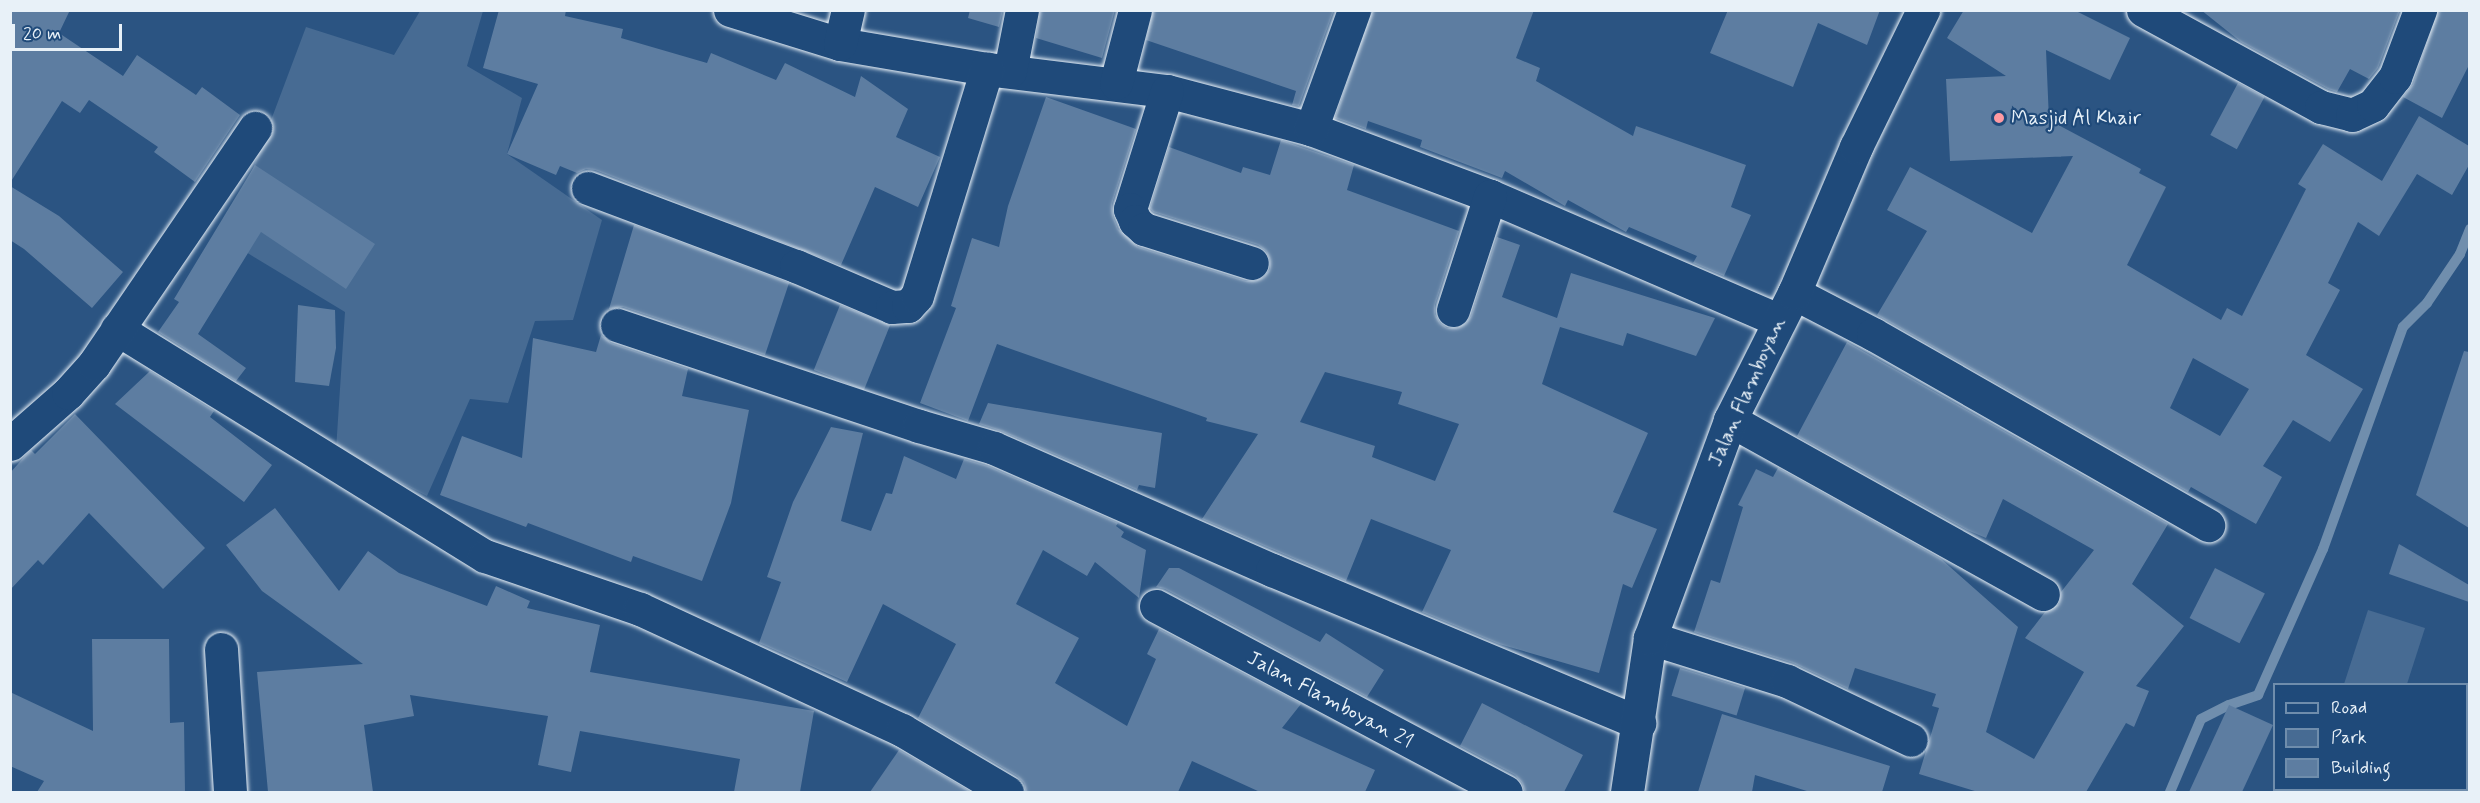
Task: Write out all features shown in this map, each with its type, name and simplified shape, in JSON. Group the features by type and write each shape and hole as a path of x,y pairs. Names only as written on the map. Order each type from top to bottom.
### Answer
{"street":[{"path":"730,10 840,44 998,70 1167,91 1311,129 1786,306 1873,334 2208,525"},
{"path":"840,44 848,10"},
{"path":"588,188 796,266 892,307 908,306 917,296 998,70 1022,10"},
{"path":"1116,83 1135,10"},
{"path":"1311,129 1354,10"},
{"name":"Jalan Flamboyan","path":"1627,792 1650,638 1730,420 1786,306 1856,147 1923,10"},
{"path":"2143,10 2321,107 2352,115 2373,105 2395,77 2420,10"},
{"path":"1167,91 1130,209 1135,221 1144,229 1252,263"},
{"path":"10,444 68,393 94,364 255,128"},
{"path":"1453,310 1490,196"},
{"path":"617,325 919,426 994,448 1272,570 1639,723"},
{"path":"117,329 485,556 640,609 902,730 1006,792"},
{"path":"1730,420 2043,594"},
{"name":"Jalan Flamboyan 21","path":"1156,606 1506,792"},
{"path":"1650,638 1787,681 1911,740"},
{"path":"221,649 230,792"}],"green space":[{"path":"420,11 483,11 467,66 522,98 507,154 602,220 573,320 535,321 508,403 470,399 427,496 336,450 345,312 226,240 306,27 394,55"},
{"path":"2368,610 2425,628 2407,683 2344,683"}],"building":[{"path":"10,10 70,10 59,33 123,76 137,55 196,95 202,87 240,115 195,182 154,152 158,147 89,100 80,113 62,101 10,183"},
{"path":"499,10 566,10 565,16 623,29 621,38 707,63 711,53 776,80 785,63 855,97 861,76 908,109 896,137 940,157 918,207 875,187 841,265 595,170 586,169 577,173 560,166 556,175 507,154 538,84 483,68"},
{"path":"970,10 1003,10 999,27 968,18"},
{"path":"1040,10 1115,10 1102,58 1036,38"},
{"path":"1153,10 1334,10 1299,106 1292,105 1296,91 1146,40"},
{"path":"1372,10 1534,10 1516,58 1540,68 1536,81 1633,136 1636,126 1746,165 1731,207 1751,215 1724,276 1693,263 1697,256 1629,227 1626,232 1568,200 1565,206 1505,171 1502,178 1420,147 1422,140 1368,121 1366,129 1335,118"},
{"path":"1728,10 1880,10 1867,45 1818,23 1793,87 1710,53"},
{"path":"1964,10 2074,10 2130,38 2110,80 2046,50 2049,120 2141,169 2139,173 2166,187 2127,265 2221,320 2227,308 2242,316 2306,189 2298,184 2323,144 2382,181 2419,116 2469,146 2469,165 2452,195 2417,174 2379,236 2358,222 2328,283 2340,290 2306,355 2363,389 2330,442 2293,420 2263,466 2282,477 2256,524 2191,487 2188,492 1877,315 1927,231 1887,210 1910,167 2032,233 2073,156 1950,161 1946,79 2006,76 1947,38","holes":["2193,358 2249,389 2220,436 2170,408"]},
{"path":"2201,10 2400,10 2378,68 2369,79 2350,69 2337,92 2241,42"},
{"path":"2438,10 2469,10 2469,65 2442,118 2403,97 2413,84"},
{"path":"2238,83 2264,97 2237,149 2210,135"},
{"path":"1046,97 1136,129 1112,204 1113,216 1118,229 1138,247 1246,281 1255,281 1264,277 1270,269 1270,260 1266,251 1258,245 1153,212 1150,208 1169,147 1241,173 1243,167 1270,175 1281,140 1354,165 1347,190 1459,231 1435,305 1435,314 1440,323 1447,328 1457,328 1466,323 1471,316 1497,237 1520,245 1502,297 1557,318 1571,273 1715,318 1696,356 1627,333 1623,346 1560,327 1542,384 1648,433 1613,512 1657,529 1632,588 1623,584 1599,673 1499,644 1422,612 1451,550 1371,519 1346,581 1202,519 1258,434 1206,421 1207,418 997,344 968,421 920,403 956,308 951,306 972,238 999,247 1008,206","holes":["1325,372 1402,392 1398,404 1459,424 1435,481 1372,457 1375,446 1300,422"]},
{"path":"255,165 375,244 346,289 261,232 198,334 246,368 236,381 158,332 179,302 174,299"},
{"path":"10,186 59,216 123,272 92,308 24,249 10,240"},
{"path":"634,225 789,283 765,355 623,307 609,309"},
{"path":"298,305 335,310 336,348 329,386 295,382"},
{"path":"840,305 890,325 864,390 814,370"},
{"path":"601,335 611,343 688,369 682,396 749,410 731,503 702,581 633,556 631,562 528,523 526,527 440,495 462,436 522,458 533,338 596,352"},
{"path":"1847,342 2168,524 2132,584 2184,626 2136,686 2149,691 2134,727 2126,723 2086,792 1978,792 1919,774 1939,708 1932,706 1936,694 1855,668 1848,689 1793,663 1694,632 1711,580 1720,583 1743,507 1738,505 1756,469 1773,477 1778,468 1941,559 2018,627 1986,732 2034,759 2084,672 2025,638 2045,612 2059,604 2061,592 2094,550 2003,499 1986,538 1967,530 1797,436"},
{"path":"2464,351 2469,352 2469,528 2416,495"},
{"path":"150,371 214,411 210,417 272,465 244,502 115,404"},
{"path":"988,403 1162,433 1155,488 1139,485 1137,490 1001,431 979,424"},
{"path":"75,414 205,548 163,589 89,513 43,565 38,560 10,590 10,473 31,450 35,454"},
{"path":"831,427 863,433 841,521 871,531 886,493 892,494 904,456 956,479 964,459 988,466 1118,523 1116,526 1124,532 1121,537 1146,550 1139,598 1095,562 1087,576 1043,550 1016,604 1079,638 1055,683 1127,726 1156,659 1147,654 1159,629 1301,704 1282,728 1375,770 1365,792 1260,792 1192,761 1178,792 1026,792 1024,783 1017,776 918,718 956,644 883,604 847,682 759,643 781,582 767,577 793,502"},
{"path":"275,508 339,591 368,551 399,573 487,606 496,586 530,601 527,608 600,625 590,672 814,711 800,792 734,792 740,759 580,731 571,772 538,765 548,716 410,695 414,716 364,725 373,792 268,792 257,672 363,664 262,591 226,545"},
{"path":"2399,544 2469,585 2469,602 2389,574"},
{"path":"1169,568 1179,568 1320,642 1326,633 1384,670 1367,697 1165,589 1156,587"},
{"path":"2215,568 2265,593 2239,643 2190,618"},
{"path":"92,639 169,639 170,723 184,722 185,792 37,792 44,781 10,766 10,692 93,731"},
{"path":"1680,668 1745,688 1737,716 1672,696"},
{"path":"1482,703 1583,755 1564,792 1525,792 1522,783 1515,775 1460,746"},
{"path":"2229,705 2273,725 2242,792 2189,792"},
{"path":"1722,714 1890,766 1882,792 1810,792 1755,775 1752,792 1698,792"},
{"path":"899,750 971,792 870,792"}],"waterway":[{"path":"2170,792 2201,719 2229,705 2258,695 2323,549 2403,327 2427,303 2460,254 2470,229"}],"place":[{"name":"Masjid Al Khair","path":"1999,118"}]}
